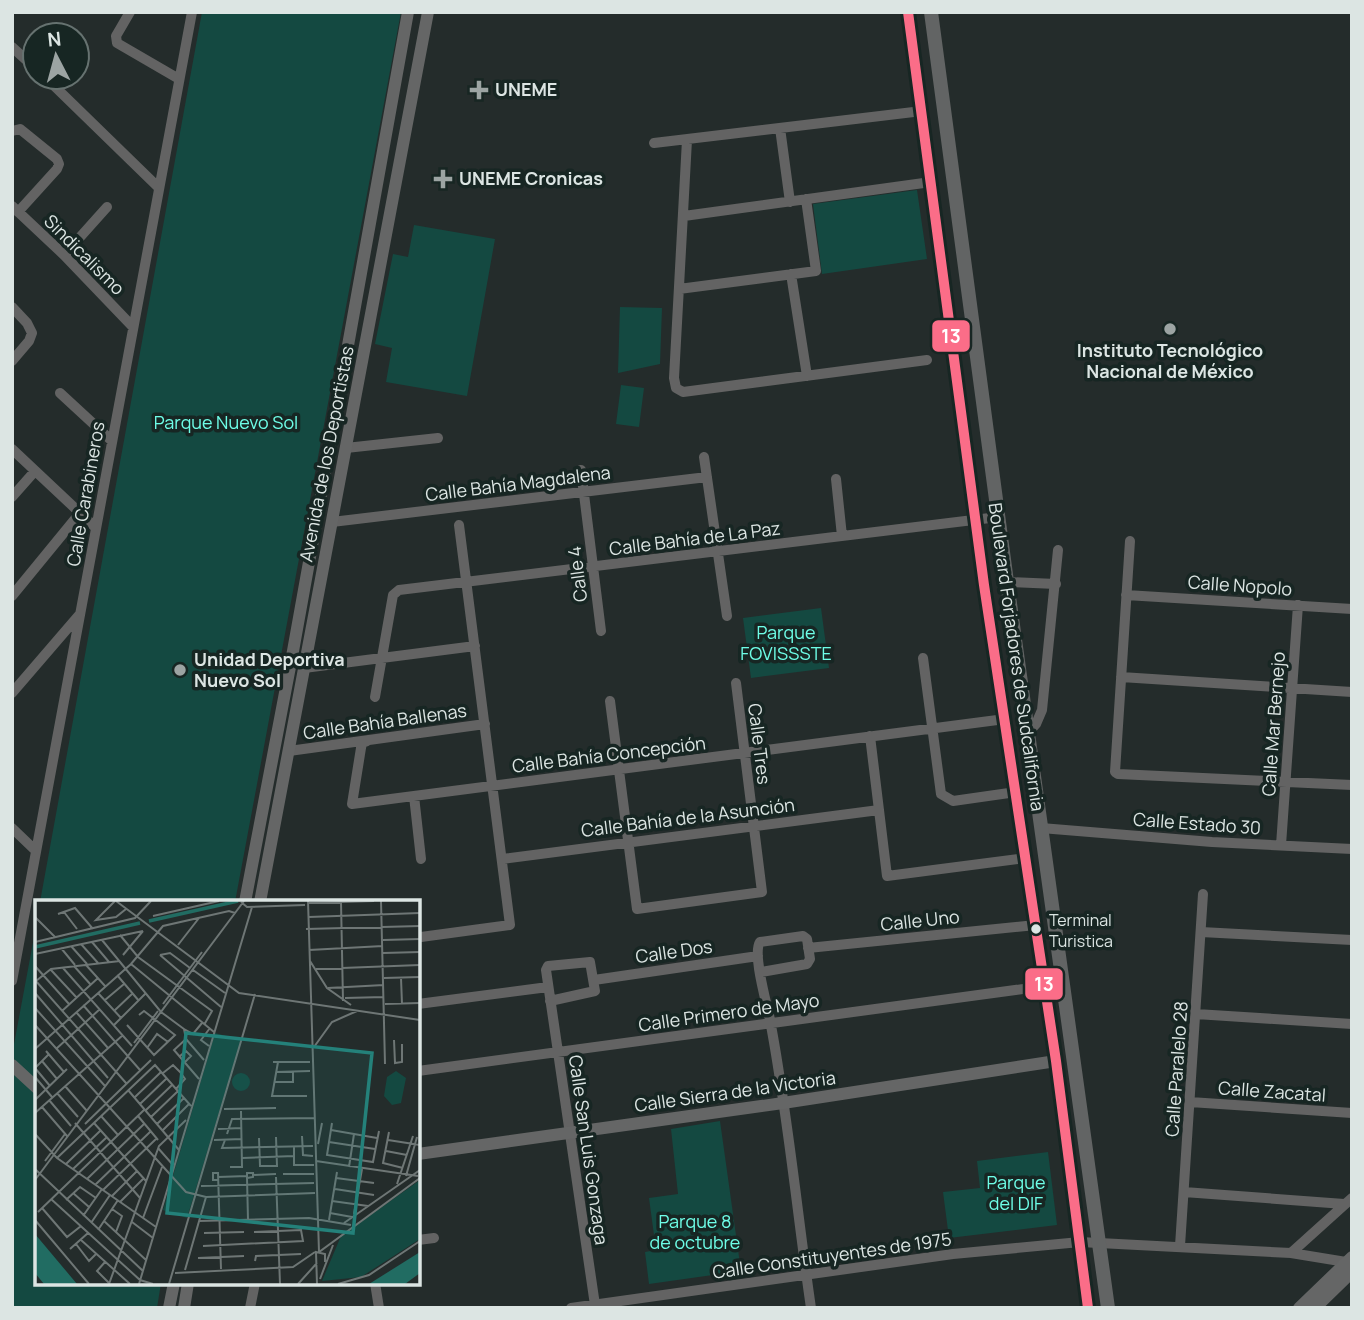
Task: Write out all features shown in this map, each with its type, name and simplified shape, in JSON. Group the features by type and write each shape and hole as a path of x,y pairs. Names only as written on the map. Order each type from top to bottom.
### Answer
{"main road":[{"name":"Boulevard Forjadores de Sudcalifornia","path":"908,12 1005,719 1056,1061 1088,1308"},
{"name":"Boulevard Forjadores de Sudcalifornia","path":"932,13 998,517 1108,1308"},
{"path":"924,133 946,131"}],"street":[{"path":"130,12 116,40 179,79"},
{"name":"Calle Carabineros","path":"12,981 192,12"},
{"name":"Avenida de los Deportistas","path":"246,900 408,12"},
{"name":"Avenida de los Deportistas","path":"260,900 428,12"},
{"path":"59,91 159,188"},
{"path":"654,144 922,111"},
{"path":"780,128 790,202"},
{"path":"12,131 20,129 57,159 59,164 15,209"},
{"path":"687,139 674,378 676,388 682,392 927,360"},
{"path":"684,216 930,182"},
{"path":"375,192 395,195"},
{"path":"679,289 816,271 806,199"},
{"path":"64,255 107,207"},
{"name":"Sindicalismo","path":"15,209 64,255 133,327"},
{"path":"792,274 807,376"},
{"path":"12,307 27,323 32,333 29,341 12,361"},
{"path":"343,380 359,382"},
{"path":"60,393 112,442"},
{"path":"346,448 438,438"},
{"path":"12,449 95,527"},
{"path":"704,457 727,616"},
{"name":"Calle 4","path":"581,470 601,631"},
{"path":"12,497 35,471"},
{"name":"Calle Bahía Magdalena","path":"332,522 707,477"},
{"path":"836,479 842,536"},
{"path":"12,596 80,513"},
{"name":"Calle Bahía de La Paz","path":"383,658 396,591 998,517"},
{"path":"421,937 510,925 459,525"},
{"path":"1130,541 1115,772 1352,785"},
{"path":"1028,733 1042,710 1058,550"},
{"path":"1007,582 1056,584"},
{"name":"Calle Nopolo","path":"1126,595 1352,609"},
{"name":"Calle Mar Bernejo","path":"1281,845 1298,605"},
{"path":"12,693 81,613"},
{"path":"304,667 475,646"},
{"path":"375,697 383,658"},
{"path":"923,658 941,794 953,801 1016,793"},
{"path":"1121,677 1352,692"},
{"name":"Calle Tres","path":"628,842 637,909 762,892 736,683"},
{"path":"610,701 628,842"},
{"name":"Calle Bahía Concepción","path":"367,741 362,743 352,804 1005,719"},
{"name":"Calle Bahía Ballenas","path":"289,751 485,724"},
{"path":"870,736 887,876 1026,858"},
{"path":"269,778 283,780"},
{"path":"414,796 421,859"},
{"name":"Calle Bahía de la Asunción","path":"502,859 879,810"},
{"path":"12,828 36,851"},
{"name":"Calle Estado 30","path":"1041,828 1212,842 1352,849"},
{"name":"Calle Paralelo 28","path":"1180,1246 1203,894"},
{"name":"Calle Uno","path":"808,948 1036,925"},
{"path":"1201,932 1352,940"},
{"path":"761,972 807,964 810,959 807,939 803,936 760,942 757,947 758,956 761,972 771,1023 783,1103 811,1308"},
{"name":"Calle Dos","path":"594,980 758,956"},
{"path":"420,1004 548,987 548,967 590,962 594,980 593,993 550,1000"},
{"name":"Calle Primero de Mayo","path":"420,1071 1045,986"},
{"name":"Calle San Luis Gonzaga","path":"548,987 594,1305"},
{"path":"1196,1014 1352,1024"},
{"name":"Calle Sierra de la Victoria","path":"420,1153 783,1103 1056,1061"},
{"path":"12,1065 35,1085"},
{"name":"Calle Zacatal","path":"1190,1102 1352,1113"},
{"path":"1184,1192 1348,1201"},
{"path":"1291,1253 1348,1201"},
{"path":"420,1240 434,1238"},
{"path":"1099,1241 1291,1253 1350,1264"},
{"name":"Calle Constituyentes de 1975","path":"571,1308 953,1254 1099,1241"},
{"path":"1299,1308 1350,1264"},
{"path":"1315,1308 1350,1264"},
{"path":"169,1308 174,1285"},
{"path":"184,1308 188,1285"},
{"path":"250,1308 255,1285"},
{"path":"375,1285 379,1308"}],"green space":[{"name":"Unidad Deportiva Nuevo Sol","path":"202,12 401,12 235,900 40,900"},
{"path":"917,190 927,259 822,274 813,204"},
{"path":"414,225 495,239 467,396 386,382 392,348 375,344 393,254 408,257"},
{"path":"620,307 662,308 660,364 618,373"},
{"path":"621,385 644,388 639,427 616,424"},
{"name":"Parque FOVISSSTE","path":"821,608 829,668 751,678 743,618"},
{"path":"35,932 35,1285 161,1285 157,1308 12,1308 12,1055"},
{"name":"Parque 8 de octubre","path":"720,1121 741,1271 649,1284 645,1252 656,1250 649,1198 678,1194 671,1129"},
{"name":"Parque del DIF","path":"1048,1152 1057,1225 949,1238 943,1192 980,1188 977,1161"}],"transit line":[{"name":"13","path":"908,12 984,585 1056,1061 1088,1308"}],"place":[{"name":"UNEME","path":"479,90"},
{"name":"UNEME Cronicas","path":"443,179"},
{"name":"Instituto Tecnológico Nacional de México","path":"1170,329"},
{"name":"Unidad Deportiva Nuevo Sol","path":"180,670"},
{"name":"Terminal Turistica","path":"1036,929"}],"park label":[{"name":"Parque Nuevo Sol","path":"226,423"}]}
